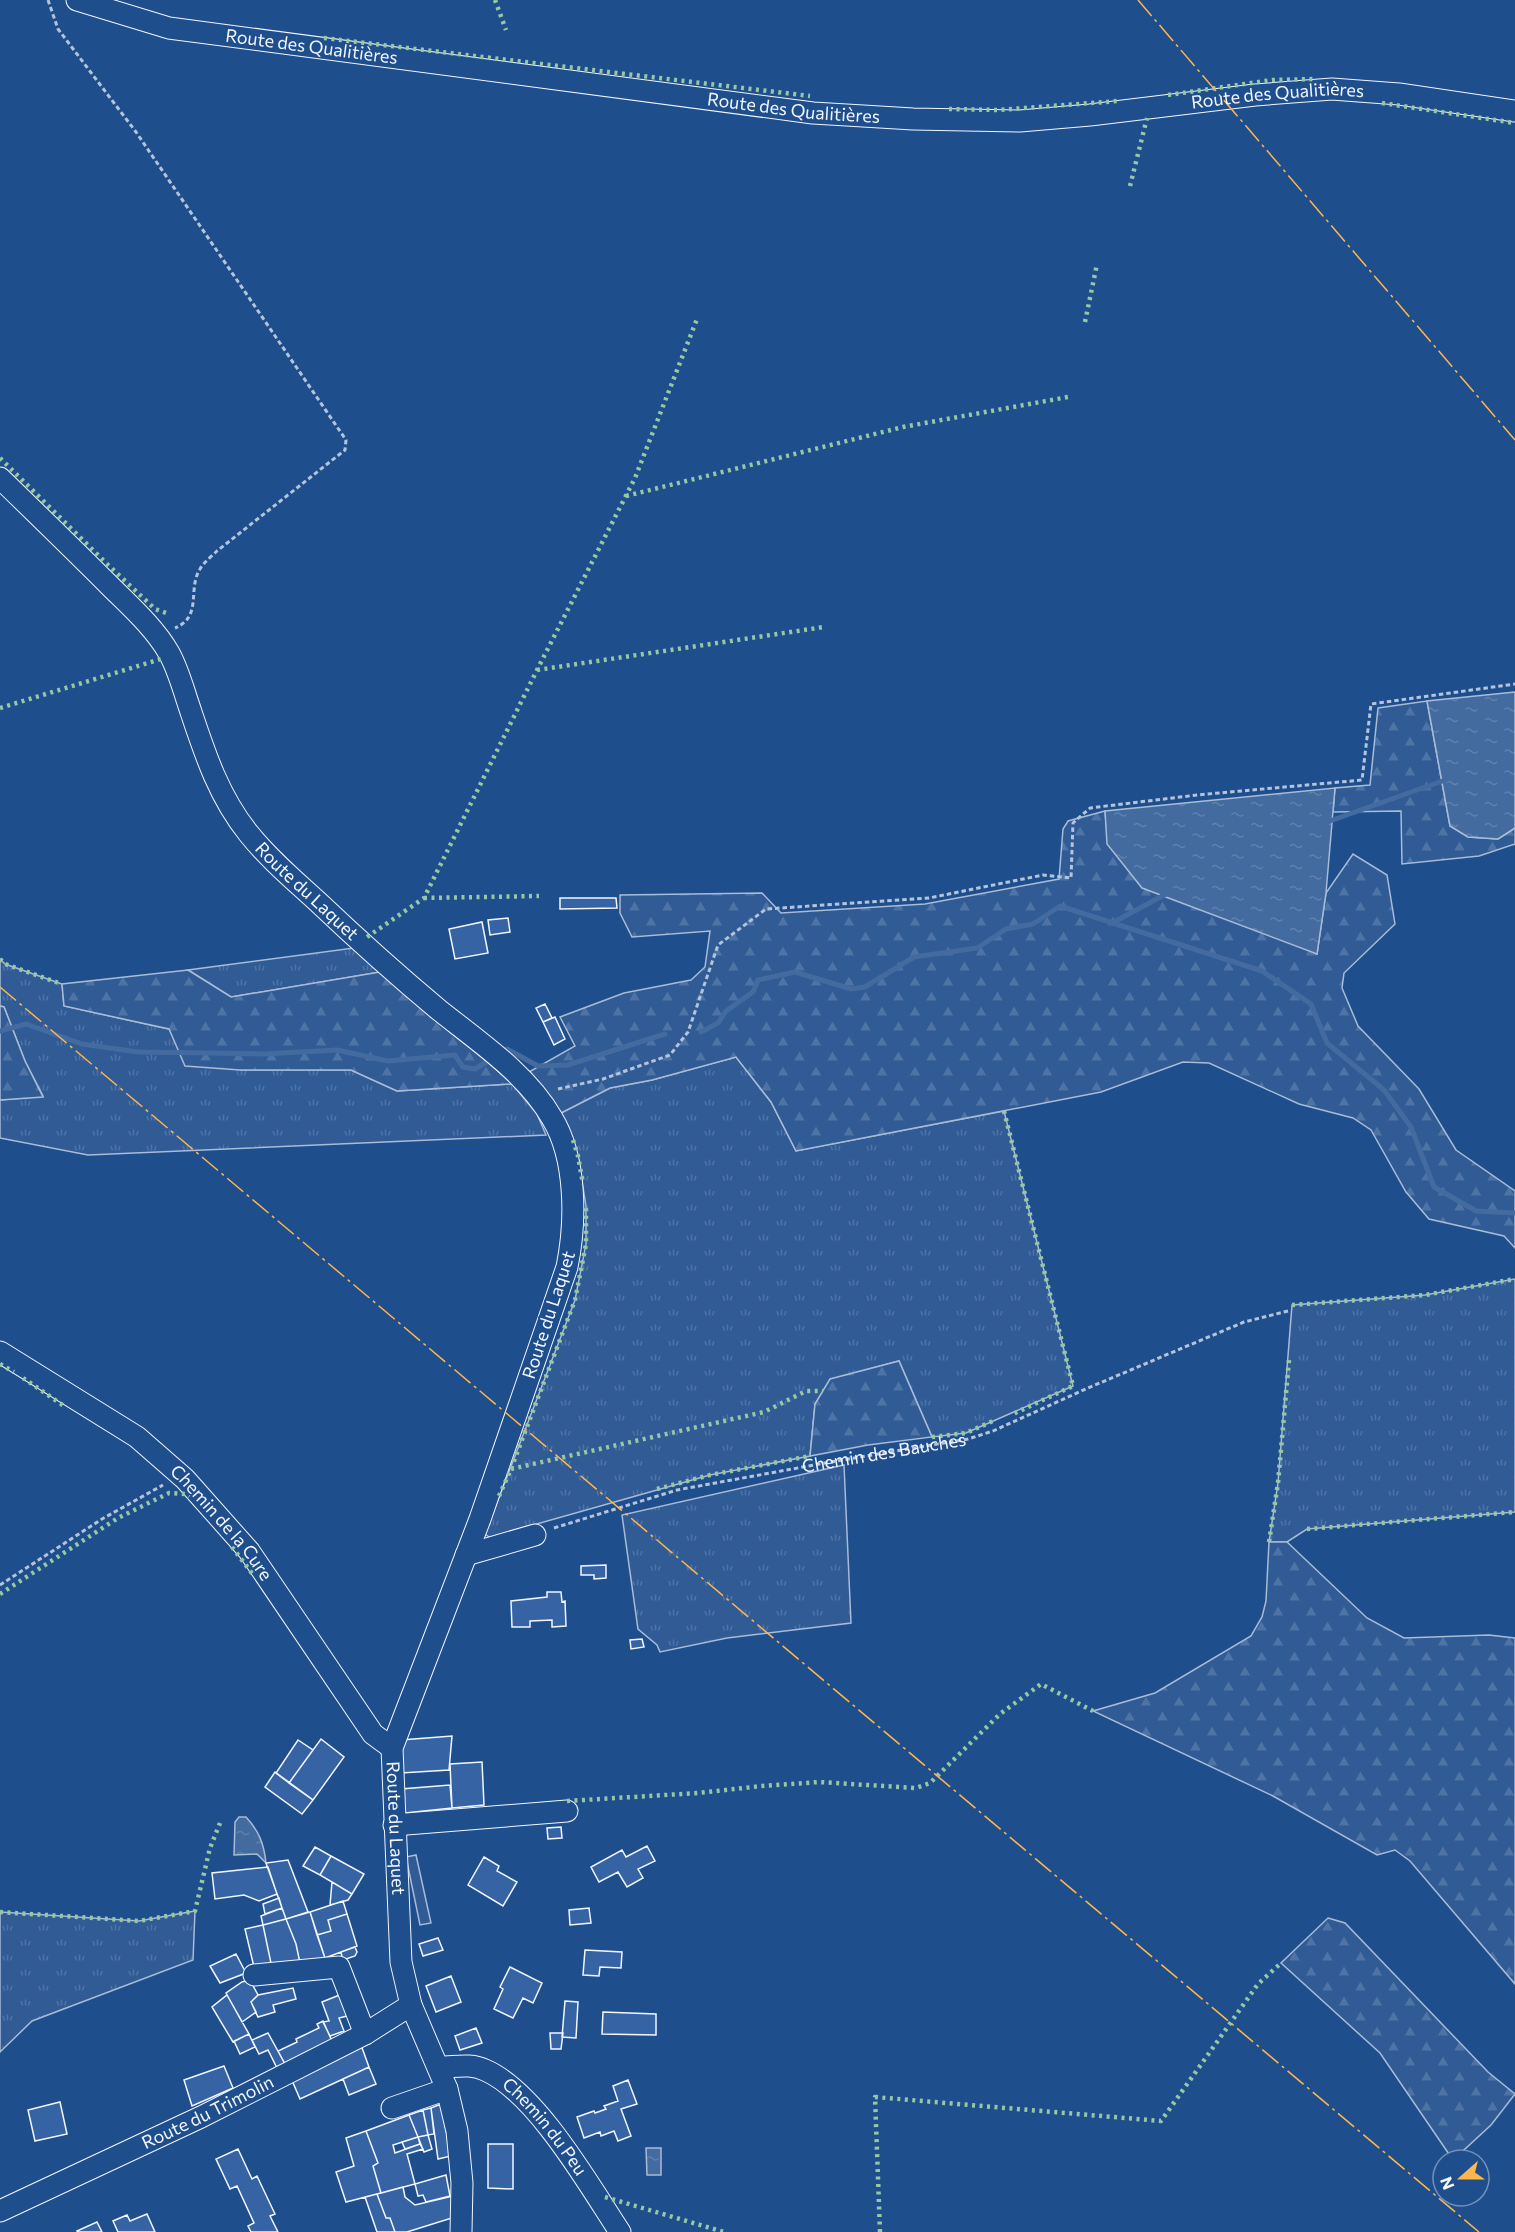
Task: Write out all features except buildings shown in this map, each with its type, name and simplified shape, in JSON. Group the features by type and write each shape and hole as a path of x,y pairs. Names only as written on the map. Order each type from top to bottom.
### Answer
{"street":[{"name":"Route des Qualitières","path":"77,0 169,28 813,113 913,119 1020,120 1090,115 1255,95 1332,89 1399,94 1515,111"},
{"name":"Route du Laquet","path":"0,478 160,639 171,656 216,782 249,835 304,890 392,971 497,1057 535,1095 552,1118 565,1152 572,1196 573,1241 567,1267 466,1555 392,1748 401,1962 411,2005 440,2067 457,2131 462,2232"},
{"name":"Chemin de la Cure","path":"0,1352 137,1437 185,1479 249,1551 373,1734 392,1748"},
{"path":"466,1555 535,1535"},
{"path":"394,1825 567,1811"},
{"path":"254,1975 339,1967 365,2034"},
{"name":"Route du Trimolin","path":"0,2211 201,2117 365,2034 411,2005"},
{"name":"Chemin du Peu","path":"440,2067 474,2066 515,2088 548,2127 620,2232"},
{"path":"392,2108 447,2089"}],"path":[{"path":"48,0 58,29 136,132 346,440 345,450 217,551 200,568 195,583 190,616 183,625 174,629 149,627"},
{"path":"535,1095 603,1079 670,1055 688,1032 718,945 766,909 929,898 1043,875 1071,878 1072,823 1090,808 1197,795 1362,780 1371,704 1515,684"},
{"name":"Chemin des Bauches","path":"535,1535 677,1490 968,1439 993,1431 1244,1322 1288,1311"},
{"path":"0,1585 135,1500 164,1485 185,1479"}],"green space":[{"path":"1427,701 1450,826 1468,837 1498,839 1515,828 1515,844 1479,856 1402,864 1401,811 1333,812 1335,788 1370,785 1378,708"},
{"path":"1105,811 1108,844 1317,954 1326,893 1353,854 1387,875 1395,924 1344,973 1342,988 1358,1026 1419,1089 1456,1150 1515,1191 1515,1248 1504,1236 1429,1219 1406,1192 1371,1130 1353,1118 1299,1104 1209,1063 1183,1062 1101,1092 796,1151 771,1102 736,1057 652,1080 610,1088 561,1113 529,1072 575,1046 560,1017 624,993 691,980 705,967 710,931 632,937 620,913 620,895 762,893 781,913 925,904 1059,879 1063,829 1068,821"},
{"path":"354,948 380,972 231,997 188,970"},
{"path":"0,959 5,964 62,984 64,1006 169,1029 240,1070 351,1070 397,1091 512,1084 537,1114 546,1135 88,1155 0,1138 0,1100 43,1096 25,1061 4,1007 0,1006"},
{"path":"188,970 231,997 380,972 470,1045 512,1084 397,1091 351,1070 240,1070 185,1066 169,1029 64,1006 62,984"},
{"path":"0,1006 4,1007 25,1061 43,1097 0,1100"},
{"path":"736,1057 771,1102 796,1151 1004,1111 1073,1386 966,1433 932,1437 899,1361 830,1380 815,1404 810,1456 710,1475 519,1529 492,1539 485,1534 575,1300 586,1244 586,1206 578,1156 561,1113 610,1088 652,1080"},
{"path":"1515,1279 1515,1512 1307,1529 1287,1542 1269,1542 1278,1483 1292,1305 1425,1295"},
{"path":"899,1361 932,1437 868,1445 810,1456 815,1404 830,1379"},
{"path":"844,1465 851,1623 727,1638 660,1652 657,1645 638,1629 622,1515"},
{"path":"1269,1542 1287,1542 1367,1618 1404,1638 1489,1635 1515,1638 1515,1984 1410,1861 1395,1850 1377,1855 1273,1796 1093,1711 1155,1693 1251,1636 1262,1617 1266,1601"},
{"path":"195,1911 193,1960 32,2021 0,2052 0,1912 139,1921"},
{"path":"1328,1918 1345,1923 1488,2072 1515,2094 1491,2125 1466,2148 1445,2148 1380,2053 1281,1963"}],"shaded area":[{"path":"416,1855 431,1923 420,1925 406,1857"}],"water":[{"path":"1515,692 1515,828 1498,839 1468,837 1450,826 1427,701"},
{"path":"1335,788 1326,893 1317,954 1142,888 1107,844 1105,811"},
{"path":"239,1817 246,1817 258,1833 266,1863 257,1854 234,1855 235,1822"},
{"path":"646,2148 661,2148 661,2175 647,2175"}],"waterway":[{"path":"1327,822 1448,779"},
{"path":"1112,923 1168,893"},
{"path":"701,1032 718,1023 726,1011 753,992 758,980 795,972 851,989 865,987 914,957 977,948 1006,929 1033,924 1060,906 1262,971 1311,1004 1327,1043 1384,1090 1411,1127 1434,1187 1476,1211 1515,1213"},
{"path":"0,1031 26,1024 82,1044 138,1052 264,1054 337,1050 388,1061 455,1055 463,1067 475,1069 493,1058"},
{"path":"500,1053 507,1049 538,1066 568,1065 665,1034"}],"hedge":[{"path":"495,0 506,30"},
{"path":"324,38 810,96"},
{"path":"1168,95 1272,80 1317,79"},
{"path":"949,109 998,110 1118,101"},
{"path":"1382,103 1515,123"},
{"path":"1130,186 1147,118"},
{"path":"1085,322 1097,264"},
{"path":"367,937 424,898 635,478 697,319"},
{"path":"626,496 903,427 1068,397"},
{"path":"0,458 155,609 169,614"},
{"path":"537,670 824,627"},
{"path":"0,708 161,659"},
{"path":"424,898 539,896"},
{"path":"0,959 5,964 62,984"},
{"path":"1004,1111 1073,1386 1013,1414"},
{"path":"573,1140 583,1184"},
{"path":"499,1496 575,1300 586,1244 586,1206"},
{"path":"1292,1305 1425,1295 1515,1279"},
{"path":"1269,1542 1278,1483 1289,1360"},
{"path":"0,1364 14,1372"},
{"path":"23,1378 64,1406"},
{"path":"511,1469 764,1412 806,1391 823,1391"},
{"path":"932,1437 966,1433 993,1421"},
{"path":"657,1489 710,1475 810,1456"},
{"path":"0,1594 118,1518 169,1493 185,1494 189,1497"},
{"path":"1307,1529 1515,1512"},
{"path":"232,1547 254,1576"},
{"path":"567,1801 698,1793 819,1782 916,1788 930,1783 1000,1714 1041,1684 1093,1711"},
{"path":"0,1912 139,1921 195,1911 210,1848 220,1823"},
{"path":"880,2232 875,2097 1161,2121 1258,1984 1281,1963"},
{"path":"605,2197 724,2232"}],"power":[{"path":"1138,0 1515,440"},
{"path":"0,987 1479,2232"}]}
